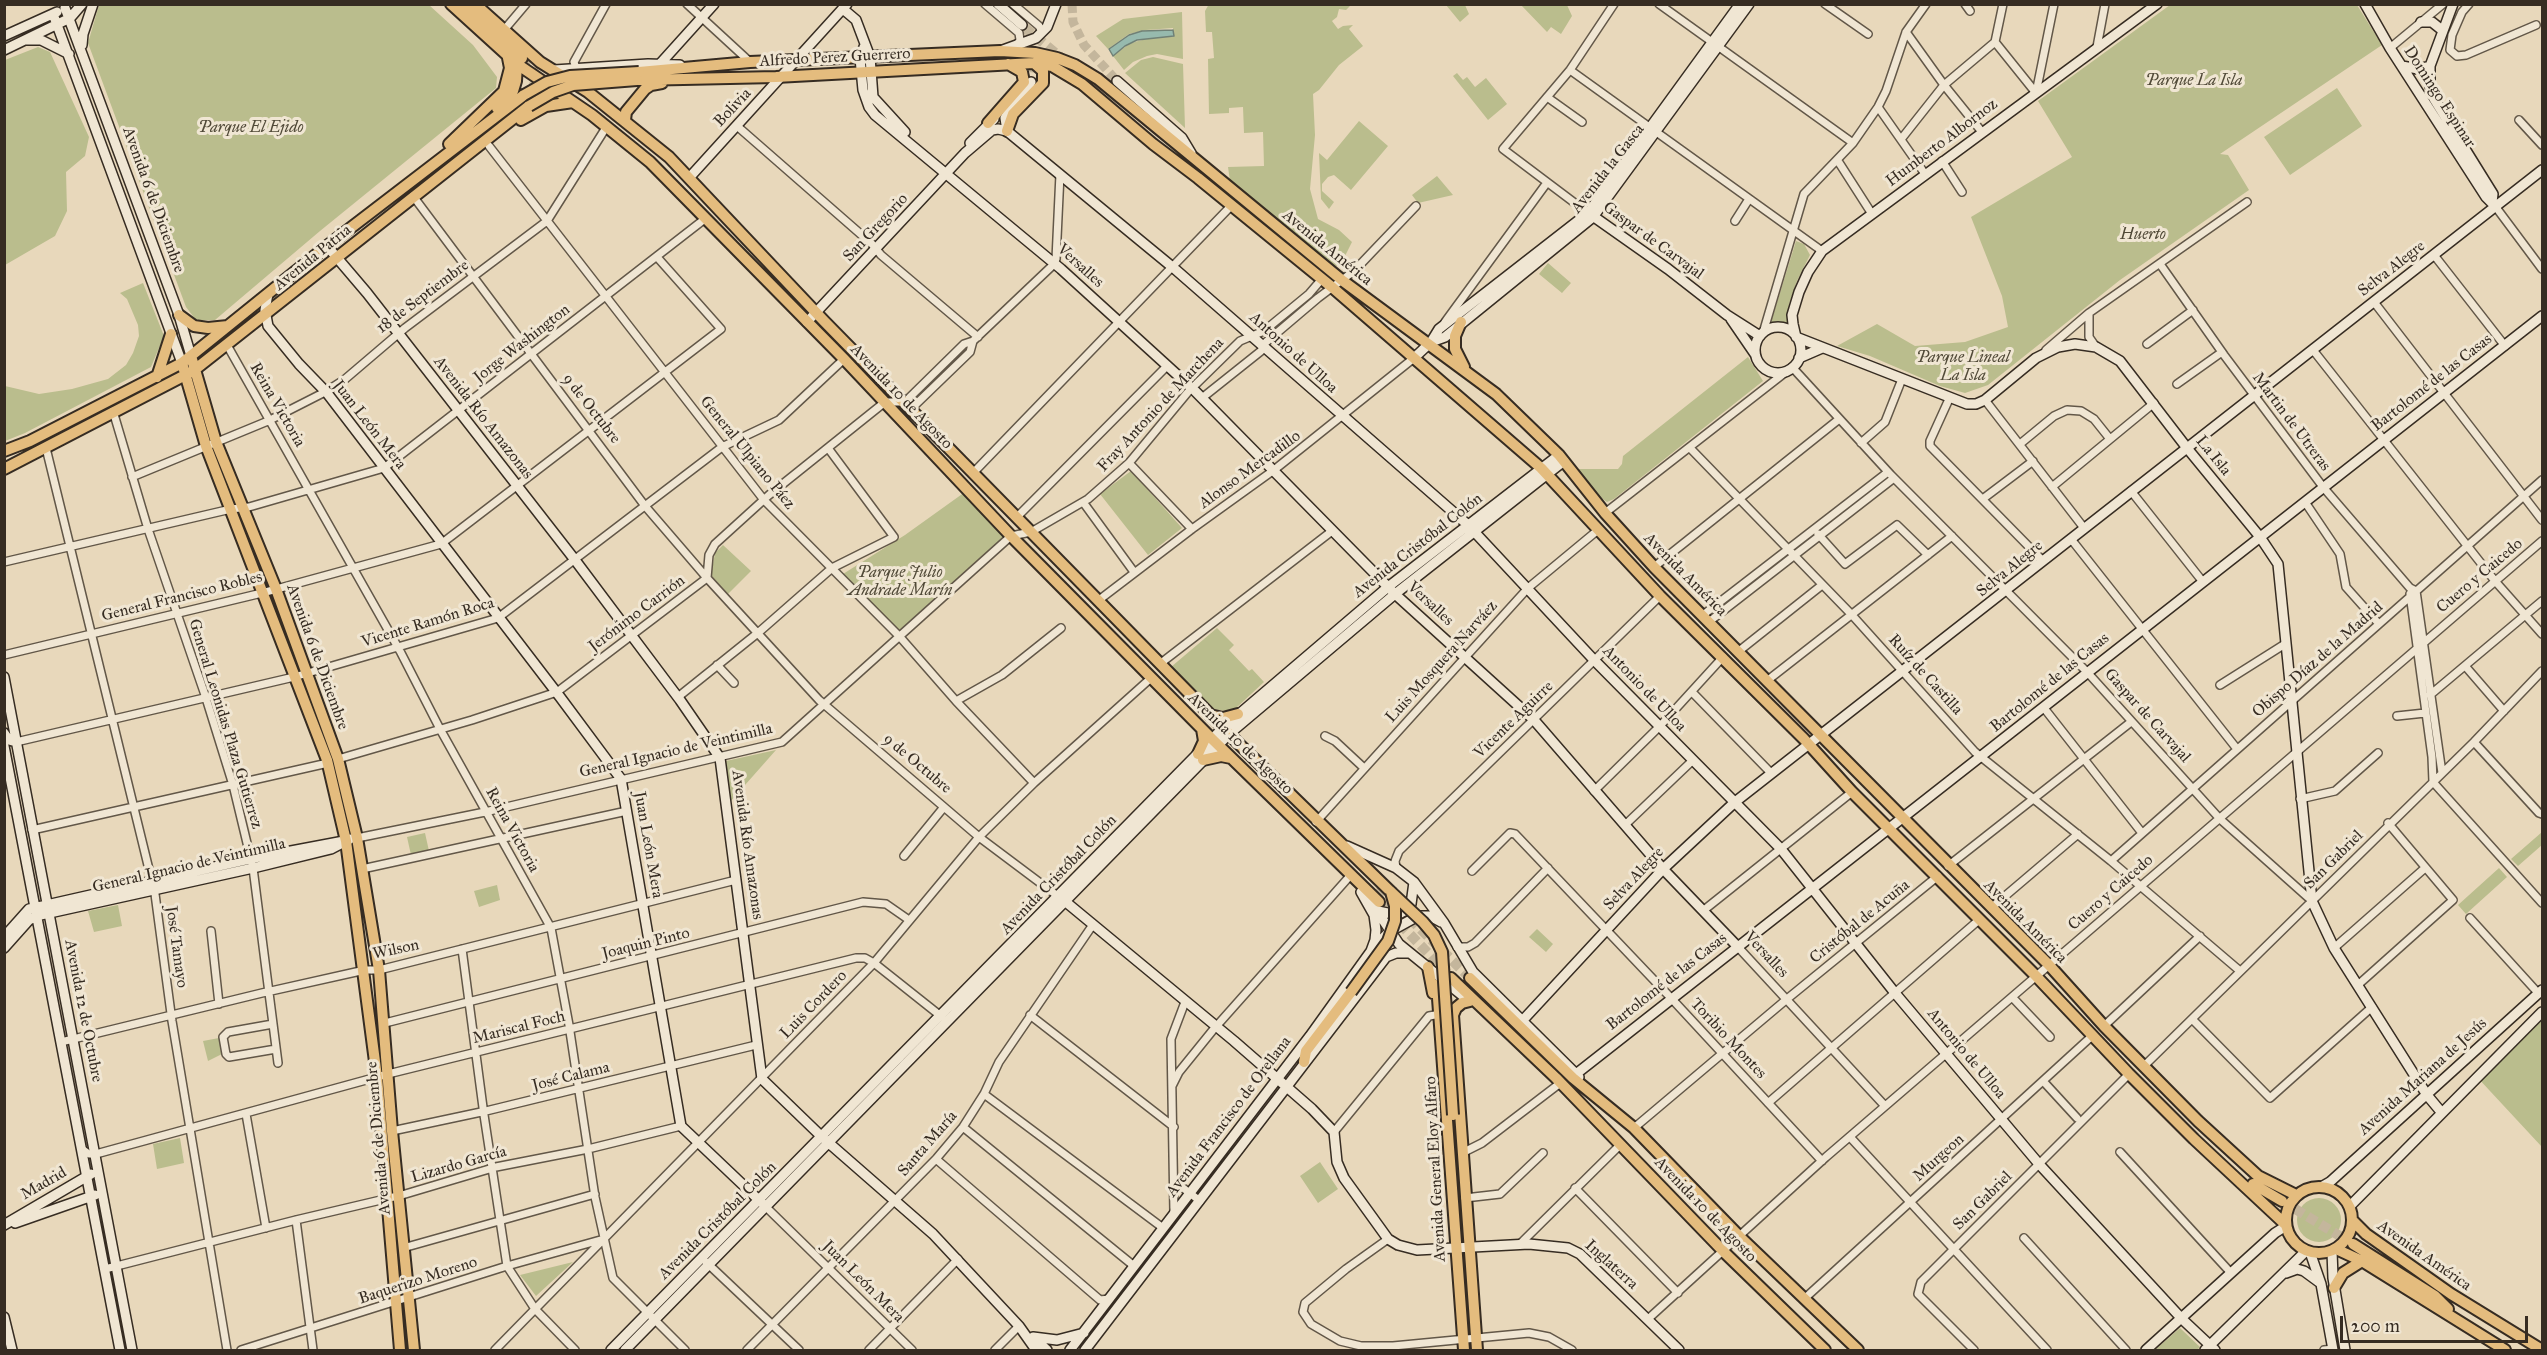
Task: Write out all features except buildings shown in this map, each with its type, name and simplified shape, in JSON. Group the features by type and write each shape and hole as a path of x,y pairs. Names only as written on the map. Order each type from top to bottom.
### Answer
{"main road":[{"name":"Avenida 10 de Agosto","path":"451,4 516,59 607,126 650,162 844,359 1011,536 1379,906"},
{"path":"402,188 419,169 502,104 513,91 516,81 516,59 464,4"},
{"name":"Avenida 10 de Agosto","path":"475,4 540,62 588,92 669,157 817,314 1018,516 1031,532 1378,886"},
{"name":"Alfredo Perez Guerrero","path":"638,76 656,68 690,73 750,62 1000,51"},
{"name":"Avenida América","path":"1000,51 1045,55 1075,65 1113,90 1343,282 1430,343 1496,394 1561,458 1605,513 1654,567 1903,817 1948,866 2049,965 2104,1026 2198,1121 2258,1176 2296,1195"},
{"path":"988,123 1024,82 1022,72 1005,63"},
{"path":"1007,131 1013,114 1043,83 1043,70 1034,63"},
{"name":"Alfredo Perez Guerrero","path":"638,76 690,73 783,76 1034,63"},
{"name":"Avenida América","path":"1034,63 1052,66 1082,84 1333,288 1544,471 1660,596 1723,657 1852,792 1938,876 2129,1074 2286,1225"},
{"path":"624,120 626,112 651,85 683,83 690,73"},
{"name":"Avenida Patria","path":"4,451 30,441 157,377 187,359 402,188 526,101 573,85 638,76"},
{"path":"1105,94 1198,178"},
{"name":"Avenida Patria","path":"4,470 191,372 266,315 526,101"},
{"path":"417,192 432,187 519,121 546,106 574,102"},
{"path":"179,315 194,326 208,328 228,326"},
{"path":"1461,322 1455,336 1455,349 1466,370"},
{"path":"157,377 171,334"},
{"path":"171,384 196,392 208,364 215,355"},
{"name":"Avenida 6 de Diciembre","path":"187,359 231,509 262,592 300,675 333,761 352,839 362,869 379,970 385,1023 392,1131 414,1350"},
{"name":"Avenida 6 de Diciembre","path":"211,444 245,508 276,589 300,675"},
{"path":"1210,715 1223,718 1238,714"},
{"path":"1202,728 1204,741 1200,757 1221,756 1232,759"},
{"name":"Avenida 10 de Agosto","path":"1320,826 1343,844"},
{"name":"Avenida 6 de Diciembre","path":"352,839 377,1077 400,1350"},
{"path":"1343,844 1423,922 1434,935 1442,952 1449,1119"},
{"path":"1304,1062 1306,1051 1388,941 1395,921 1395,906 1391,892"},
{"path":"1428,967 1435,1015 1440,1106 1449,1119 1462,1149"},
{"name":"Avenida 10 de Agosto","path":"1451,978 1825,1350"},
{"name":"Avenida 10 de Agosto","path":"1470,978 1573,1078 1634,1128 1740,1237 1858,1350"},
{"name":"Avenida General Eloy Alfaro","path":"1437,985 1449,1119 1455,1248 1464,1350"},
{"path":"1462,1149 1453,1015 1462,1003 1470,1001"},
{"path":"2198,1121 2267,1192 2282,1201"},
{"path":"2194,1138 2262,1191 2267,1192"},
{"name":"Avenida General Eloy Alfaro","path":"1462,1149 1477,1350"},
{"path":"2323,1186 2339,1193 2350,1206 2353,1221 2345,1241 2334,1250 2321,1254 2308,1252 2291,1239 2286,1225 2290,1203 2296,1195 2304,1190 2323,1186"},
{"name":"Avenida América","path":"2353,1221 2366,1234 2415,1270 2542,1350"},
{"name":"Avenida América","path":"2353,1244 2435,1296"},
{"path":"2334,1250 2362,1261 2505,1350"},
{"path":"2334,1288 2343,1273 2362,1261"},
{"path":"2435,1296 2491,1318"},
{"path":"2435,1296 2466,1326"}],"street":[{"path":"4,50 70,18 82,4"},
{"path":"83,54 83,33 93,4"},
{"path":"504,30 526,4"},
{"path":"576,68 574,62 606,4"},
{"path":"687,4 750,62"},
{"path":"554,70 656,68 714,4"},
{"path":"985,4 1019,33 1020,41 1016,46"},
{"path":"998,4 1022,25"},
{"path":"1012,4 1039,26 1042,32"},
{"path":"1000,51 1031,41 1042,32 1050,21 1056,4"},
{"path":"1582,122 1547,97 1570,70 1614,4"},
{"path":"1659,4 1853,143"},
{"path":"1826,4 1868,34"},
{"path":"1755,354 1755,347 1804,194 1838,161 1878,107 1886,91 1906,32 1926,4"},
{"path":"1902,138 1944,85 1995,42 2003,4"},
{"path":"2036,93 2054,4"},
{"path":"2097,47 2105,4"},
{"name":"Humberto Albornoz","path":"1796,337 1792,315 1804,282 1822,251 2157,4"},
{"name":"Domingo Espinar","path":"2365,4 2390,48 2486,197 2494,204 2542,269"},
{"path":"2390,48 2443,4"},
{"name":"Domingo Espinar","path":"2453,4 2430,66 2430,86 2434,99 2493,194 2494,204"},
{"path":"2469,4 2462,12 2452,35 2450,50 2457,56 2466,55 2536,25"},
{"path":"4,36 52,9 66,6"},
{"name":"Avenida 6 de Diciembre","path":"66,6 179,315 187,359"},
{"path":"843,6 856,20 865,58"},
{"name":"Bolivia","path":"689,178 797,61 843,6"},
{"name":"Avenida la Gasca","path":"1430,343 1445,337 1591,215 1742,6"},
{"name":"Avenida 6 de Diciembre","path":"52,9 171,334 187,359"},
{"path":"2421,22 2432,22 2452,35"},
{"path":"1906,32 1944,85 1982,132"},
{"path":"25,39 41,40 69,54"},
{"path":"1995,42 2036,93"},
{"name":"Versalles","path":"865,58 869,107 1055,263 1193,389 1392,590 1534,720 1663,869 1704,909 1885,1106"},
{"path":"2402,66 2418,69 2430,66"},
{"path":"1570,70 1822,251"},
{"path":"1117,81 1182,138 1192,155"},
{"name":"San Gregorio","path":"965,153 968,146 988,123 1012,106 1027,90 1031,82"},
{"name":"Gaspar de Carvajal","path":"1547,97 1503,149 1546,184 1727,315 1761,334"},
{"path":"1007,131 1005,118 1012,106"},
{"path":"1878,107 1902,138 1925,174"},
{"path":"2519,120 2542,146"},
{"name":"18 de Septiembre","path":"132,477 270,420 344,380 398,334 547,221 607,126"},
{"path":"738,126 975,339"},
{"name":"San Gregorio","path":"807,322 877,250 965,153 992,130 1007,131"},
{"name":"Antonio de Ulloa","path":"1007,131 1174,268 1471,529 1594,660 1781,849 1895,993 2039,1164 2210,1349"},
{"name":"General Ulpiano Páez","path":"489,146 764,500 900,637 956,701 1034,783"},
{"path":"1838,161 1872,214"},
{"path":"1942,161 1962,192"},
{"name":"Selva Alegre","path":"1523,1020 1663,869 1735,802 2434,255 2494,204 2542,170"},
{"path":"885,402 908,406 964,345 975,339 1055,263 1060,174"},
{"path":"1439,329 1546,184"},
{"name":"9 de Octubre","path":"417,192 473,278 645,506 707,578 823,704 979,837 1062,899 1216,1027 1312,1109 1334,1132"},
{"path":"1735,221 1749,199"},
{"path":"2036,358 2089,313 2247,202"},
{"path":"974,472 1232,206"},
{"name":"Fray Antonio de Marchena","path":"1202,398 1261,351 1274,335 1343,282 1416,206"},
{"name":"Avenida la Gasca","path":"1414,358 1430,343 1439,329 1591,215"},
{"name":"Jorge Washington","path":"231,509 245,508 309,491 384,468 706,219"},
{"name":"Avenida Río Amazonas","path":"327,246 575,560 678,697 720,758 762,1079"},
{"path":"2434,255 2505,346"},
{"name":"General Francisco Robles","path":"4,655 276,589 441,544 518,487 721,328 657,257"},
{"name":"Martin de Utreras","path":"2160,264 2324,487 2412,592"},
{"name":"Fray Antonio de Marchena","path":"1011,536 1031,532 1083,502 1129,463 1193,389 1240,341 1264,331 1300,302 1321,280"},
{"path":"266,315 268,294"},
{"path":"2374,302 2542,520"},
{"path":"2147,344 2193,310"},
{"path":"2089,313 2089,337 2096,347"},
{"name":"Juan León Mera","path":"266,315 268,326 325,392 557,692 621,779 681,1126 912,1350"},
{"name":"Gaspar de Carvajal","path":"1727,315 1761,366 1773,372 1790,369 2005,592 2088,673 2220,819 2312,901 2334,948 2359,984 2427,1095 2442,1113"},
{"name":"Bartolomé de las Casas","path":"1576,1074 2542,316"},
{"path":"1761,334 1777,327 1791,332 1799,344 1799,358"},
{"path":"1796,337 1950,397 1976,404 1985,400 2084,528"},
{"name":"La Isla","path":"1985,400 2036,358 2058,347 2075,344 2096,347 2120,361 2260,537 2279,567 2300,799 2312,901"},
{"name":"Reina Victoria","path":"227,345 398,648 485,812 551,928 595,1194 613,1278 685,1350"},
{"path":"1605,513 1790,369 1799,358 1822,348"},
{"path":"2313,350 2495,581 2542,634"},
{"path":"2177,384 2223,352"},
{"name":"Alonso Mercadillo","path":"1099,600 1274,470 1414,358"},
{"name":"Vicente Ramón Roca","path":"16,742 300,675 498,618 722,447 779,420 844,359"},
{"path":"1018,516 1167,366"},
{"path":"1861,443 1886,422 1902,379"},
{"path":"1950,397 1930,444 2043,561"},
{"name":"General Leonidas Plaza Gutierrez","path":"109,401 148,529 233,786 252,863 278,1063"},
{"name":"Jerónimo Carrión","path":"32,830 134,805 233,786 333,761 557,692 707,578 708,559 715,544 764,500 885,402"},
{"path":"2052,486 2154,403"},
{"path":"2020,444 2054,416 2067,410 2081,411 2094,419 2110,439"},
{"path":"1654,567 1838,420"},
{"name":"José Tamayo","path":"46,448 68,548 134,805 152,885 227,1350"},
{"path":"678,697 759,632 832,568 894,537 828,448"},
{"name":"Ruíz de Castilla","path":"1690,448 1851,615 1976,752 2111,861 2240,971"},
{"name":"Avenida Cristóbal Colón","path":"1226,731 1238,714 1561,458"},
{"path":"1983,498 2033,461"},
{"path":"1129,463 1192,529"},
{"path":"1706,618 1791,553 1888,472"},
{"path":"1817,532 1894,478"},
{"name":"Obispo Díaz de la Madrid","path":"2111,861 2379,624 2412,592 2542,480"},
{"path":"2131,491 2203,582"},
{"path":"1083,502 1134,572"},
{"path":"2305,502 2340,554 2346,587 2379,624"},
{"path":"4,562 231,509"},
{"path":"1817,532 1845,564 1897,525 1928,555"},
{"name":"Luis Mosquera Narváez","path":"1320,826 1364,768 1528,588 1598,530"},
{"path":"1161,663 1332,531"},
{"name":"General Ignacio de Veintimilla","path":"35,912 252,863 331,842 485,812 782,742 1011,536"},
{"path":"1768,680 1952,536"},
{"path":"2071,539 2237,749"},
{"name":"Cuero y Caicedo","path":"1648,1319 1885,1106 2542,541"},
{"path":"1739,651 1822,585"},
{"name":"Avenida Cristóbal Colón","path":"611,1350 651,1316 763,1204 1226,731 1392,590"},
{"path":"2412,592 2423,643 2442,773"},
{"path":"2412,592 2433,782 2542,903"},
{"name":"Vicente Aguirre","path":"1396,868 1395,861 1399,851 1660,596"},
{"path":"2430,694 2466,667 2542,601"},
{"path":"956,701 1002,675 1061,628"},
{"path":"2220,685 2285,644"},
{"path":"1594,791 1660,726 1723,657"},
{"path":"717,665 734,683"},
{"path":"2466,667 2504,711"},
{"name":"San Gabriel","path":"2144,1066 2474,742 2542,671"},
{"name":"Avenida 12 de Octubre","path":"4,676 132,1350"},
{"name":"Luis Cordero","path":"495,1350 874,963 979,837 1034,783 1151,678"},
{"path":"1692,692 1770,773"},
{"path":"2044,708 2142,833"},
{"path":"2397,716 2425,713"},
{"path":"1948,866 2032,797 2131,722"},
{"path":"4,733 9,740 16,742"},
{"path":"1325,736 1335,741 1364,768"},
{"path":"2474,742 2542,814"},
{"name":"Avenida 12 de Octubre","path":"4,746 120,1350"},
{"path":"2300,799 2335,791 2378,753"},
{"path":"1625,825 1692,761"},
{"path":"12,786 20,788 27,800"},
{"path":"1704,909 1852,792"},
{"path":"904,856 944,807"},
{"path":"362,869 627,811"},
{"path":"2359,984 2452,900 2388,824"},
{"name":"Toribio Montes","path":"1472,872 1513,833 1724,1054 1822,1161"},
{"name":"Avenida 10 de Agosto","path":"1309,834 1361,892 1379,906 1390,931 1408,953 1470,1001 1562,1086"},
{"path":"1991,908 2078,834"},
{"name":"Avenida 10 de Agosto","path":"1343,844 1396,868 1414,882 1444,923 1473,972 1605,1102"},
{"path":"2334,948 2425,867"},
{"path":"1457,947 1468,947 1475,943 1548,868"},
{"name":"Cristóbal de Acuña","path":"1634,1128 1938,876"},
{"path":"1172,1086 1179,1072 1216,1027 1349,877"},
{"name":"Wilson","path":"61,1042 270,991 365,970 379,970 736,880"},
{"path":"1379,906 1396,915 1406,910 1411,904 1414,882"},
{"name":"Avenida Francisco de Orellana","path":"1070,1350 1310,1036 1369,954 1376,940 1376,930 1374,915 1361,892"},
{"name":"Joaquin Pinto","path":"385,1023 862,902 886,904 909,920"},
{"path":"4,937 28,910 35,912 4,948"},
{"path":"1369,954 1390,931 1418,916 1430,916 1444,923"},
{"path":"2470,918 2541,992"},
{"path":"1768,1103 1980,919"},
{"path":"1399,944 1402,923"},
{"name":"Santa María","path":"747,1350 936,1159 963,1127 984,1094 999,1062 1092,926"},
{"path":"212,931 219,1004"},
{"path":"2104,1026 2200,936"},
{"path":"462,949 483,1112 507,1266 535,1309 575,1350"},
{"name":"Avenida Francisco de Orellana","path":"1085,1350 1375,970 1386,957 1396,952 1408,953"},
{"path":"1369,954 1374,953 1377,956 1375,970"},
{"name":"Mariscal Foch","path":"96,1154 388,1074 750,984 856,958 865,958 874,963"},
{"path":"874,963 944,1019"},
{"name":"Avenida Mariana de Jesús","path":"2323,1186 2331,1182 2541,992"},
{"path":"2012,997 2050,1037"},
{"path":"1174,1213 1171,1039 1185,1002"},
{"path":"2192,1019 2270,1098 2372,1007"},
{"path":"2350,1206 2542,1012"},
{"path":"1030,1015 1174,1127"},
{"path":"1435,1015 1429,1016 1334,1132 1338,1168 1388,1239 1398,1245 1417,1250 1469,1247"},
{"path":"273,1024 228,1032 224,1037 226,1054 229,1057 276,1049"},
{"name":"Murgeon","path":"1804,1299 2092,1036"},
{"name":"José Calama","path":"392,1131 483,1112 756,1045"},
{"name":"San Gabriel","path":"1974,1350 1918,1294 1921,1281 2129,1074"},
{"path":"762,1079 825,1140 895,1200 958,1259 1019,1326 1036,1350"},
{"path":"2043,1081 2077,1119"},
{"path":"1462,1149 1482,1143 1562,1086"},
{"path":"984,1094 1163,1228"},
{"path":"246,1114 266,1228"},
{"name":"Lizardo García","path":"105,1269 398,1196 491,1168 588,1149 681,1126"},
{"path":"963,1127 1134,1266"},
{"path":"1850,1137 2047,1350"},
{"path":"1519,1245 1620,1145"},
{"path":"82,1149 88,1154 96,1154"},
{"path":"2120,1152 2231,1273"},
{"path":"1465,1198 1500,1194 1543,1153"},
{"path":"936,1159 1100,1300 1109,1299 1119,1307"},
{"name":"Madrid","path":"4,1226 99,1171"},
{"path":"1174,1181 1200,1201"},
{"path":"1575,1188 1678,1293"},
{"name":"Madrid","path":"4,1226 103,1192"},
{"path":"403,1248 595,1194"},
{"path":"296,1220 313,1350"},
{"path":"2146,1350 2286,1225"},
{"path":"2024,1238 2126,1350"},
{"name":"Baquerizo Moreno","path":"241,1350 507,1266 604,1239"},
{"path":"1388,1239 1334,1278 1305,1303 1303,1312 1307,1320 1320,1331 1340,1341 1361,1346 1393,1346 1462,1338 1540,1334 1572,1350"},
{"name":"Inglaterra","path":"1469,1247 1554,1245 1574,1251 1679,1350"},
{"path":"2334,1250 2334,1288 2345,1350"},
{"path":"2210,1349 2282,1275 2308,1252 2320,1284 2330,1350"},
{"path":"868,1350 958,1259"},
{"path":"705,1261 799,1350"},
{"path":"2282,1275 2297,1269 2310,1274 2320,1284"},
{"name":"Avenida Cristóbal Colón","path":"625,1350 651,1316"},
{"path":"4,1317 9,1348"},
{"path":"1019,1326 1047,1350"},
{"path":"995,1350 1019,1326"},
{"path":"1033,1337 1059,1339 1084,1333"},
{"path":"1094,1350 1096,1337"}],"green space":[{"path":"1209,4 1351,5 1346,10 1339,9 1337,17 1332,21 1338,29 1353,25 1349,29 1363,46 1339,65 1313,94 1315,135 1310,189 1318,219 1339,230 1352,242 1341,264 1336,266 1296,238 1230,181 1228,167 1264,166 1263,132 1244,133 1243,107 1229,108 1229,113 1209,114 1208,59 1214,58 1212,32 1206,32 1205,11"},
{"name":"Parque El Ejido","path":"99,5 429,5 473,45 497,77 496,88 215,320 196,320 186,307 88,43"},
{"path":"1446,5 1465,5 1469,14 1460,22"},
{"path":"1521,5 1567,5 1572,16 1561,34 1551,27 1547,32"},
{"name":"Parque La Isla","path":"2170,5 2357,5 2382,45 2220,154 2228,155 2249,190 2120,280 1988,385 1965,393 1940,386 1870,356 1837,346 1877,324 1915,346 1965,342 2008,327 2002,296 1971,217 2072,157 2038,101"},
{"path":"1182,12 1183,59 1157,54 1133,62 1124,70 1113,56 1129,44 1138,41 1160,36 1173,37 1173,28 1129,34 1108,49 1096,36 1123,19"},
{"path":"38,47 50,52 89,137 85,156 66,172 67,211 55,236 5,265 5,60"},
{"path":"1153,57 1183,64 1185,128 1125,73 1141,60"},
{"path":"1457,73 1463,80 1467,77 1475,87 1486,78 1507,104 1488,120 1453,76"},
{"path":"2337,88 2362,126 2290,175 2264,137"},
{"path":"1359,121 1388,146 1351,190 1334,175 1328,177 1322,184 1322,191 1334,202 1329,209 1321,199 1319,153 1327,160"},
{"path":"1437,176 1453,195 1418,203 1412,195"},
{"path":"1796,241 1804,244 1810,255 1789,304 1787,323 1771,322"},
{"path":"1548,263 1571,283 1562,293 1539,274"},
{"path":"143,283 164,336 151,367 25,433 5,441 5,386 39,394 72,389 108,379 126,365 139,336 138,325 127,299 120,293"},
{"path":"1748,357 1763,381 1614,499 1607,502 1600,497 1578,469 1618,469 1622,464 1623,456"},
{"path":"1131,471 1182,528 1148,555 1100,494"},
{"name":"Parque Julio Andrade Marín","path":"965,492 1005,537 897,634 843,574 905,535"},
{"path":"723,545 751,571 728,594 711,575 715,553"},
{"path":"1217,628 1234,645 1229,650 1249,671 1252,669 1264,682 1235,709 1228,711 1211,709 1171,667"},
{"path":"776,750 730,802 726,761"},
{"path":"2542,832 2542,845 2518,866 2511,859"},
{"path":"425,833 429,851 411,855 407,837"},
{"path":"2499,868 2507,877 2466,914 2458,905"},
{"path":"497,885 500,900 479,907 474,891"},
{"path":"118,905 122,926 94,932 88,911"},
{"path":"1537,929 1553,944 1546,952 1529,937"},
{"path":"2542,1012 2542,1147 2477,1077"},
{"path":"219,1038 222,1054 208,1061 203,1041"},
{"path":"180,1138 184,1163 157,1169 153,1144"},
{"path":"1320,1162 1338,1189 1318,1203 1300,1176"},
{"path":"2319,1198 2328,1199 2335,1204 2340,1211 2340,1229 2335,1236 2328,1241 2319,1242 2310,1241 2303,1236 2298,1229 2297,1220 2298,1211 2303,1204 2310,1199"},
{"path":"573,1262 536,1296 520,1275"},
{"path":"2180,1328 2200,1347 2197,1350 2155,1350"}],"water":[{"path":"1173,30 1174,36 1137,40 1113,56 1109,49 1129,35 1142,31"}],"tunnel":[{"path":"1072,4 1073,22 1084,45 1117,81"},
{"path":"1022,25 1033,60 1031,82"},
{"path":"1024,27 1105,94"},
{"path":"522,58 533,68 535,78 533,93 524,102"},
{"path":"1378,887 1470,978"},
{"path":"1379,902 1447,973"},
{"path":"2282,1201 2353,1244"}],"park label":[{"name":"Huerto","path":"2143,235"},
{"name":"Parque Lineal La Isla","path":"1963,367"}]}
